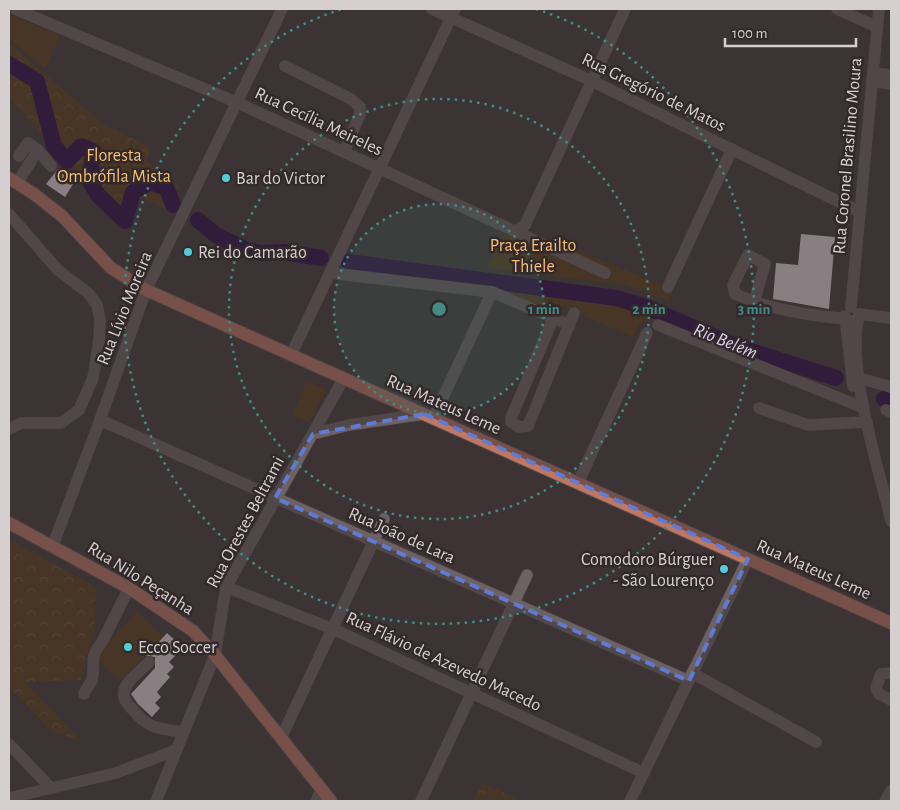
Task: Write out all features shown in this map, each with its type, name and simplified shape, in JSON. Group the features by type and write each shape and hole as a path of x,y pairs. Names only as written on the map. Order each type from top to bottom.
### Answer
{"main road":[{"name":"Rua Mateus Leme","path":"13,181 62,216 111,268 146,290 891,623"},
{"name":"Rua Nilo Peçanha","path":"9,523 53,545 129,588 181,622 215,655 331,801"}],"street":[{"name":"Rua Cecília Meireles","path":"15,9 39,13 606,273"},
{"name":"Rua Lívio Moreira","path":"53,545 146,290 282,9"},
{"name":"Rua Gregório de Matos","path":"432,9 453,13 860,212"},
{"path":"516,231 525,225 625,9"},
{"path":"837,9 877,27"},
{"name":"Rua Coronel Brasilino Moura","path":"864,408 853,387 852,314 879,9"},
{"path":"292,355 453,13"},
{"path":"285,66 351,99 360,107 360,114 344,152"},
{"path":"872,77 891,76"},
{"path":"872,77 891,84"},
{"path":"19,156 28,143 38,150 51,166"},
{"path":"668,288 732,149"},
{"path":"13,181 38,150"},
{"path":"9,214 58,270 88,293 97,305 100,319 93,378 79,410 61,422 22,423 9,429"},
{"path":"330,273 492,292 570,325"},
{"path":"313,434 349,425 428,416 492,292"},
{"path":"754,302 781,311 807,315 852,314 891,318"},
{"path":"553,319 511,418 511,422 519,427 528,426 574,314"},
{"name":"Rua Coronel Brasilino Moura","path":"852,314 864,408 891,520"},
{"path":"658,325 864,408"},
{"path":"578,483 647,333"},
{"name":"Rua Orestes Beltrami","path":"156,801 215,655 226,587 344,378"},
{"path":"859,378 891,387"},
{"path":"759,408 808,426 867,422"},
{"name":"Rua João de Lara","path":"100,420 514,604 690,677 816,742"},
{"path":"281,738 384,519"},
{"path":"630,801 748,559"},
{"path":"421,801 527,575"},
{"name":"Rua Flávio de Azevedo Macedo","path":"226,587 332,629 644,772"},
{"path":"84,694 91,680 92,660 96,650 102,642 129,588"},
{"path":"149,662 127,685 124,691 124,699 144,723 153,727 184,732"},
{"path":"891,673 881,674 876,688 879,694 891,700"},
{"path":"9,744 51,788"},
{"path":"9,798 116,773 176,750"},
{"path":"316,801 322,789"},
{"path":"886,801 891,791"}],"highlighted area":[{"path":"424,414 748,559 689,681 275,498 313,434"}],"green space":[{"path":"9,15 60,35 45,69 9,39"},
{"name":"Floresta Ombrófila Mista","path":"9,43 102,123 151,148 147,162 178,186 167,210 141,197 126,226 9,98"},
{"name":"Praça Erailto Thiele","path":"526,231 674,289 669,301 625,285 487,268 504,234 520,240"},
{"path":"490,286 600,301 659,316 639,324 633,337 551,302 547,309"},
{"path":"307,381 326,390 309,422 292,415"},
{"path":"9,540 96,587 95,627 81,680 25,682 83,742 52,732 9,687"},
{"name":"Ecco Soccer","path":"137,612 163,637 120,681 94,657"},
{"path":"483,783 522,801 474,801"}],"building":[{"path":"58,169 75,181 65,197 46,184"},
{"path":"801,234 835,237 829,309 773,299 776,263 798,265"},
{"path":"167,633 178,643 171,650 176,655 169,662 174,667 167,674 170,677 157,692 161,697 155,703 160,708 152,717 138,704 131,694 155,668 155,657 146,656"}],"waterway":[{"name":"Rio Belém","path":"9,64 37,81 54,146 67,161 81,146 93,151 90,182 98,195 125,221 133,192 151,182 167,189 173,205"},
{"name":"Rio Belém","path":"198,220 216,235 246,250 261,253 284,252 321,258"},
{"name":"Rio Belém","path":"349,262 616,298 649,308 738,347 836,378"},
{"name":"Rio Belém","path":"884,399 891,402"}],"place":[{"name":"Bar do Victor","path":"226,178"},
{"name":"Rei do Camarão","path":"188,252"},
{"name":"Comodoro Búrguer - São Lourenço","path":"724,569"},
{"name":"Ecco Soccer","path":"128,647"}]}
